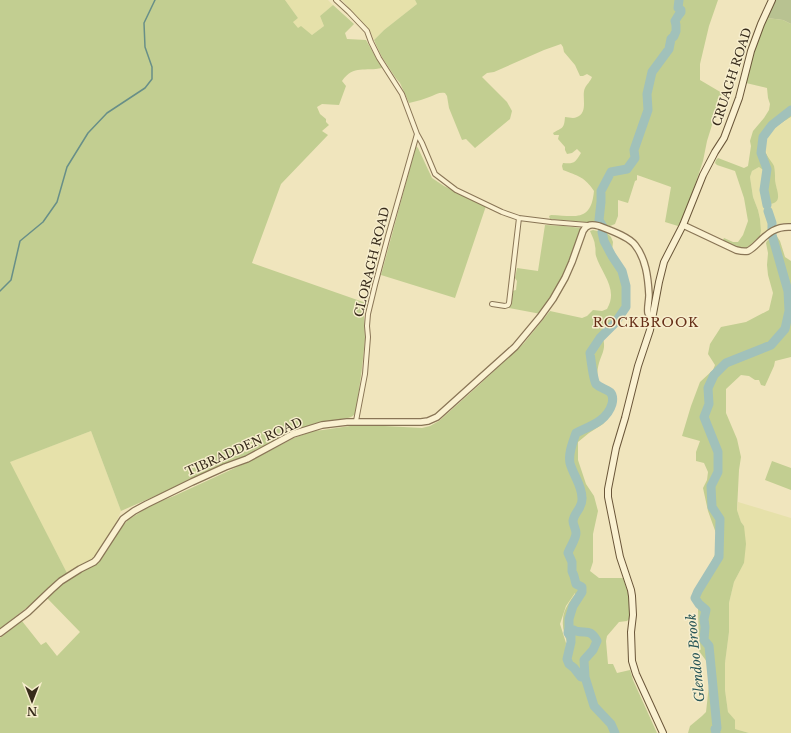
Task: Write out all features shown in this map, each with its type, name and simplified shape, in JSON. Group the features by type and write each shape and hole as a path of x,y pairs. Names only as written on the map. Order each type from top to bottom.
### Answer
{"main road":[{"name":"CRUAGH ROAD","path":"663,733 636,674 632,661 632,596 620,557 608,498 608,488 616,448 638,366 650,330 664,262 683,225 703,175 724,138 739,98 751,51 772,0"}],"street":[{"path":"336,0 367,31 379,58 402,94 417,134 435,174 456,190 502,212 519,218 557,223 595,225 626,238 634,244 642,257 646,268 649,295 648,313 652,318"},
{"name":"CLORAGH ROAD","path":"356,421 365,374 368,314 417,134"},
{"path":"492,304 505,306 509,303 519,218"},
{"name":"TIBRADDEN ROAD","path":"0,633 28,612 61,581 94,562 123,519 147,504 225,467 247,459 293,434 322,425 356,421 421,422 438,417 515,347 541,317 565,278 585,228 588,225"},
{"path":"683,225 743,252 752,248 767,234 774,230 782,227 791,227"}],"shaded area":[{"path":"285,0 328,0 333,5 320,16 324,26 312,35 301,27 298,29 292,21 298,18"},
{"path":"342,0 415,0 417,4 384,30 374,40 371,33"},
{"path":"791,117 791,224 782,223 769,229 760,236 760,219 753,197 750,177 752,171 759,167 763,170 765,176 767,201 777,190 774,180 775,173 773,165 765,147 768,137 775,128"},
{"path":"91,431 121,511 116,523 96,556 67,573 9,462"},
{"path":"738,502 791,518 791,733 749,733 735,729 728,712 725,690 725,663 729,632 729,603 734,582 744,563 744,526 737,510"}],"green space":[{"path":"0,0 285,0 298,18 293,22 298,28 301,26 312,35 324,26 320,16 333,5 354,24 345,33 347,39 366,40 382,68 355,70 351,72 342,81 346,86 339,105 322,104 317,107 320,114 326,119 326,122 329,125 322,131 328,135 281,184 252,263 366,303 364,315 365,339 362,368 356,412 354,415 345,419 322,423 293,431 246,456 121,511 91,431 10,462 67,573 0,629"},
{"path":"415,0 718,0 709,26 700,64 700,80 722,93 707,141 703,161 682,220 678,226 665,222 671,187 637,175 637,180 635,181 628,203 618,200 618,216 615,224 610,226 596,222 550,219 549,216 551,215 575,216 586,212 590,208 594,191 584,180 563,170 563,163 574,162 581,153 577,149 572,153 567,154 565,147 558,139 559,135 554,135 553,133 562,127 565,117 574,118 581,115 584,108 584,91 592,77 587,74 580,76 575,65 564,52 561,44 494,72 487,73 482,77 507,102 512,111 510,119 475,148 466,139 462,140 449,108 445,93 438,93 409,103 400,83 382,57 374,40 384,30 417,4"},
{"path":"775,0 791,0 791,24 783,20 767,18"},
{"path":"767,18 783,20 791,24 791,117 770,133 765,146 768,157 774,166 775,183 778,194 777,201 769,204 767,201 763,170 759,167 752,171 750,177 753,197 758,210 761,231 760,236 749,246 744,249 740,249 722,242 724,238 733,242 738,242 743,235 748,221 744,198 735,171 715,163 718,158 744,168 748,166 751,146 750,141 753,131 769,110 770,104 767,88 746,83 754,50"},
{"path":"416,146 432,178 444,186 486,206 455,298 381,275"},
{"path":"545,225 581,228 566,269 541,314 509,308 512,291 516,290 517,281 515,278 517,268 538,271"},
{"path":"593,230 607,233 611,237 613,242 612,251 615,257 615,264 627,283 629,291 628,309 625,317 614,328 610,329 603,338 604,348 598,368 598,383 609,388 614,393 615,400 611,414 603,424 578,442 578,460 586,484 594,496 598,511 593,534 593,562 590,571 599,578 623,578 629,596 629,619 627,621 619,622 607,636 608,664 613,664 617,673 630,670 657,733 0,733 0,638 22,621 41,645 46,642 57,656 80,632 46,597 77,573 97,563 108,549 120,529 128,520 154,504 250,461 294,438 313,431 350,426 422,428 439,421 524,343 550,311 582,318 587,316 593,310 602,311 607,309 611,295 610,288 598,262 590,231","holes":["575,594 567,606 563,616 563,629 567,642 565,661 566,643 560,624 566,606"]},
{"path":"776,235 780,241 785,257 791,261 791,357 775,361 765,386 761,385 759,380 741,375 726,389 726,413 737,439 741,457 737,510 744,526 746,544 744,563 734,582 729,603 729,632 725,663 725,690 728,712 735,720 735,729 749,733 688,733 690,726 706,712 710,676 710,666 699,651 698,608 693,592 711,563 718,548 717,536 708,511 703,488 707,480 708,472 704,463 696,461 696,452 700,441 682,436 700,382 713,370 715,365 708,354 710,344 721,327 746,322 769,310 773,293 768,275 768,253 766,243"},
{"path":"772,461 791,468 791,490 765,480"}],"waterway":[{"path":"0,291 11,280 20,241 43,222 57,202 67,167 88,133 107,113 145,88 152,79 152,67 145,47 144,23 155,0"},
{"path":"585,677 581,677 569,664 567,659 571,642 571,637 568,633 569,619 573,606 582,592 582,587 576,584 572,571 572,562 568,553 576,535 573,521 582,501 581,489 571,467 570,455 576,433 602,419 610,410 612,404 611,393 596,384 590,353 600,338 615,323 626,307 626,286 622,271 604,241 602,232 603,227 599,220 601,191 611,172 627,169 635,158 634,150 648,110 647,94 652,72 669,49 671,39 676,31 675,21 681,12 678,8 679,0"},
{"name":"Glendoo Brook","path":"767,205 764,190 767,169 761,153 763,137 772,125 791,110"},
{"name":"Glendoo Brook","path":"716,733 715,729 717,728 709,646 704,640 704,619 706,610 695,598 719,557 720,519 712,507 711,486 718,472 718,452 704,417 709,404 708,388 714,375 726,363 771,345 785,329 789,311 788,291 772,235 772,223 768,211"},
{"path":"569,628 579,632 588,632 592,634 597,641 593,650 584,660 585,677 594,706 611,724 615,733"}],"district":[{"name":"ROCKBROOK","path":"646,322"}]}
